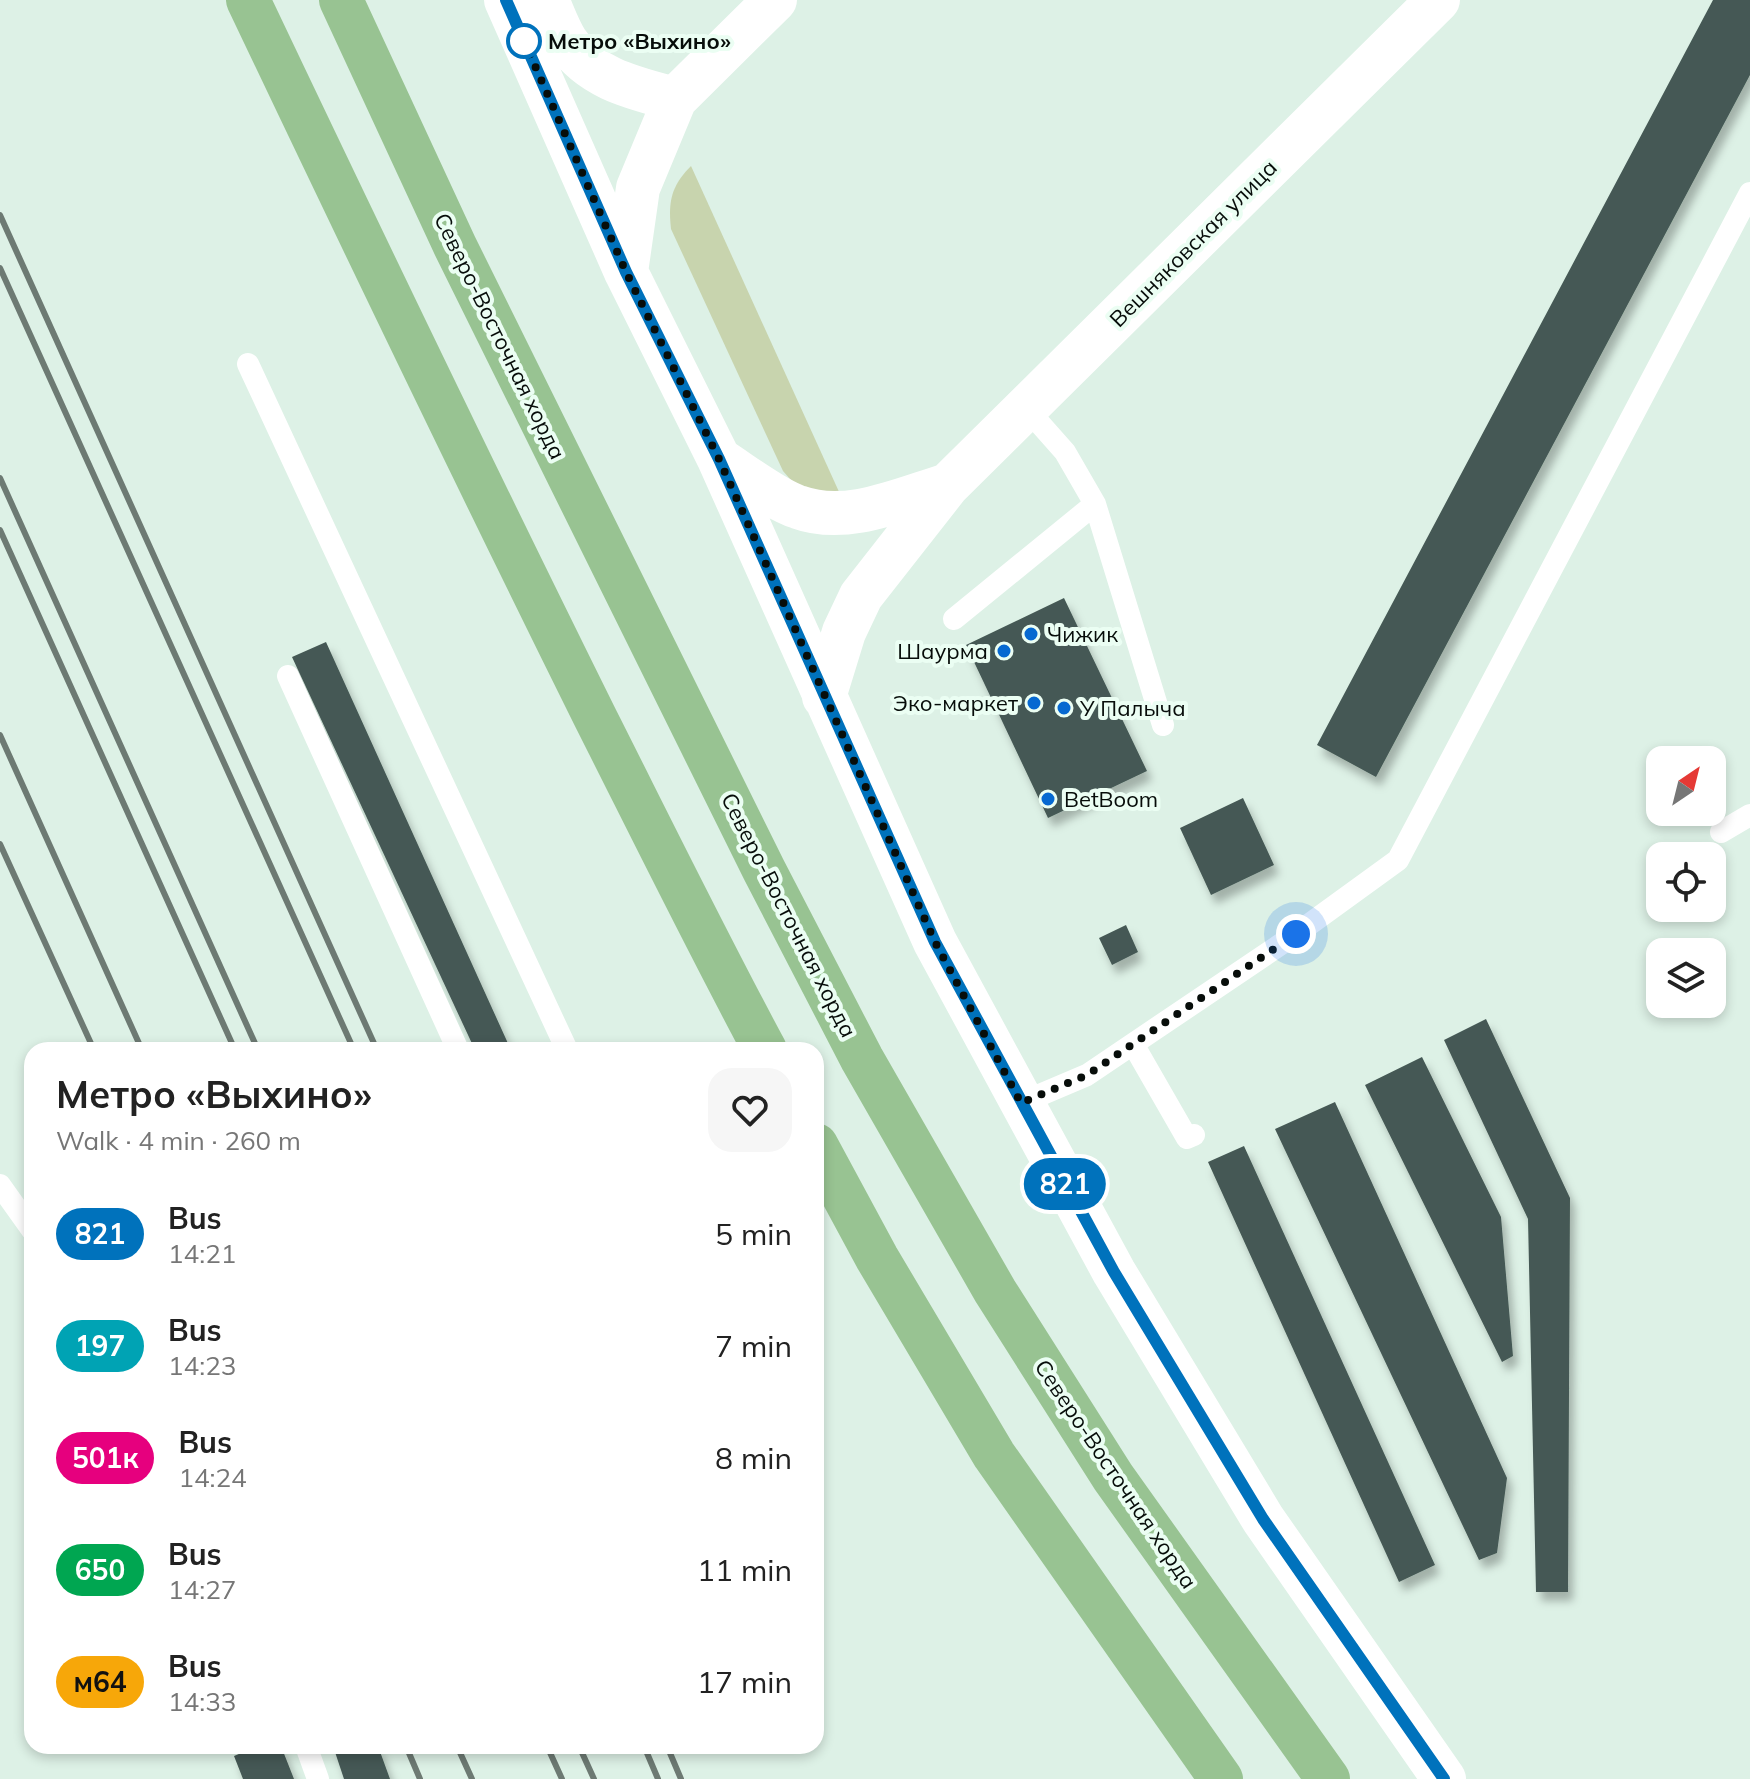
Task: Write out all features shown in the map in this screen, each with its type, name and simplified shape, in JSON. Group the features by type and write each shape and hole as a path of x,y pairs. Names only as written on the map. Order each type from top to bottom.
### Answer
{"main road":[{"path":"248,0 545,615 714,956 761,1042"},
{"name":"Северо-Восточная хорда","path":"341,0 455,246 764,870 862,1059 995,1291 1113,1477 1328,1779"},
{"path":"824,1160 877,1258 994,1455 1221,1779"}],"street":[{"path":"506,0 626,272 719,459 935,942 1114,1272 1263,1519 1444,1779"},
{"path":"547,0 566,40 582,60 605,77 675,99"},
{"path":"626,272 638,188 675,99 775,0"},
{"name":"Вешняковская улица","path":"824,697 844,632 861,596 948,485 1438,0"},
{"name":"Вешняковская улица","path":"719,459 795,506 825,515 860,511 948,485"}],"lane":[{"path":"1021,1103 1087,1075 1296,934 1398,860 1750,193"},
{"path":"248,364 563,1042"},
{"path":"1026,408 1065,452 1095,504 1163,725"},
{"path":"954,619 1095,504"},
{"path":"288,676 454,1042"},
{"path":"1721,832 1750,815"},
{"path":"1133,1044 1187,1138 1194,1135"},
{"path":"0,1185 24,1219"},
{"path":"309,1754 318,1779"}],"green space":[{"path":"691,166 840,494 797,487 783,471 671,229 672,195"}],"building":[{"path":"1713,0 1750,0 1750,75 1376,777 1317,745"},
{"path":"1064,598 1147,771 1048,818 966,645"},
{"path":"326,642 507,1042 471,1042 292,657"},
{"path":"1243,798 1274,865 1211,895 1180,828"},
{"path":"1126,925 1138,952 1112,965 1099,938"},
{"path":"1486,1019 1570,1198 1568,1592 1536,1592 1528,1219 1444,1040"},
{"path":"1422,1057 1501,1217 1513,1356 1502,1362 1365,1085"},
{"path":"1335,1102 1507,1478 1497,1553 1479,1560 1275,1129"},
{"path":"1244,1146 1435,1565 1399,1582 1208,1162"},
{"path":"284,1754 294,1779 243,1779 234,1756"},
{"path":"336,1754 381,1754 390,1779 344,1779"}],"railway":[{"path":"0,215 373,1042"},
{"path":"0,268 350,1042"},
{"path":"0,478 254,1042"},
{"path":"0,530 231,1042"},
{"path":"0,735 138,1042"},
{"path":"0,844 90,1042"},
{"path":"409,1754 420,1779"},
{"path":"461,1754 472,1779"},
{"path":"551,1754 562,1779"},
{"path":"583,1754 594,1779"},
{"path":"647,1754 658,1779"},
{"path":"670,1754 681,1779"}],"bus line":[{"name":"821","path":"506,0 626,272 719,459 935,942 1114,1272 1263,1519 1444,1779"}],"place":[{"name":"Метро «Выхино»","path":"524,41"},
{"name":"Чижик","path":"1031,634"},
{"name":"Шаурма","path":"1004,651"},
{"name":"Эко-маркет","path":"1034,703"},
{"name":"У Палыча","path":"1064,708"},
{"name":"BetBoom","path":"1048,799"}],"route":[{"path":"524,41 626,272 719,459 935,942 1021,1103 1087,1075 1296,934"}]}
